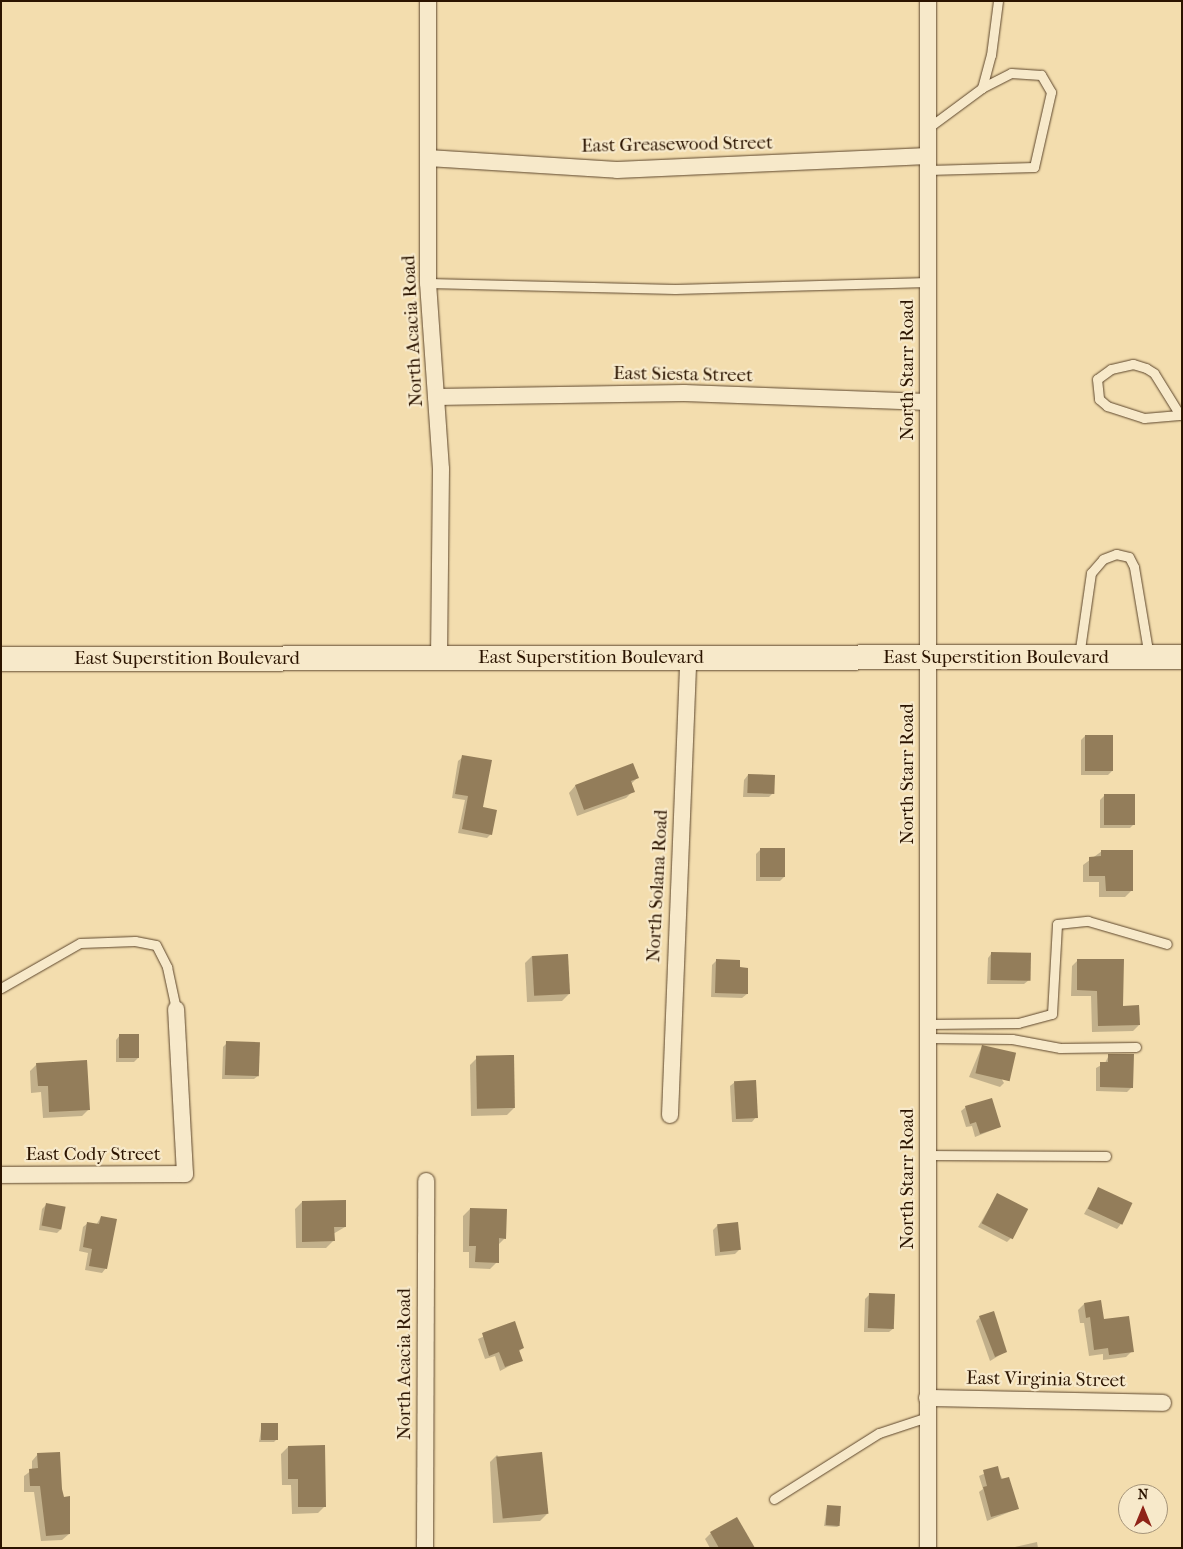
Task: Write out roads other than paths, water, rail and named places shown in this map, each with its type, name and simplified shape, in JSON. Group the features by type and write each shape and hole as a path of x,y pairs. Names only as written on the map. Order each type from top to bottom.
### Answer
{"main road":[{"name":"East Superstition Boulevard","path":"1,659 1182,657"}],"street":[{"name":"North Acacia Road","path":"428,1 428,283 441,469 439,659"},
{"name":"North Starr Road","path":"928,1 928,1548"},
{"name":"East Greasewood Street","path":"428,158 618,170 928,163"},
{"name":"East Siesta Street","path":"436,397 684,393 928,402"},
{"name":"North Solana Road","path":"670,1116 688,658"},
{"name":"East Cody Street","path":"1,1175 185,1174 176,1009"},
{"name":"North Acacia Road","path":"425,1548 426,1181"},
{"name":"East Virginia Street","path":"927,1398 1163,1404"}],"lane":[{"path":"982,88 991,55 998,1"},
{"path":"928,128 982,88 1010,73 1041,75 1051,92 1034,167 928,163"},
{"path":"428,283 675,289 928,282"},
{"path":"1133,364 1146,368 1154,373 1181,415 1144,418 1107,406 1099,400 1097,379 1112,369 1133,364"},
{"path":"1079,658 1091,573 1103,558 1116,554 1129,557 1134,567 1149,657"},
{"path":"928,1031 1018,1023 1052,1014 1057,924 1088,921 1167,944"},
{"path":"1,988 80,943 135,940 156,945 166,967 176,1009"},
{"path":"928,1031 1012,1039 1060,1048 1136,1047"},
{"path":"928,1156 1106,1156"},
{"path":"774,1499 879,1433 927,1417"}]}
